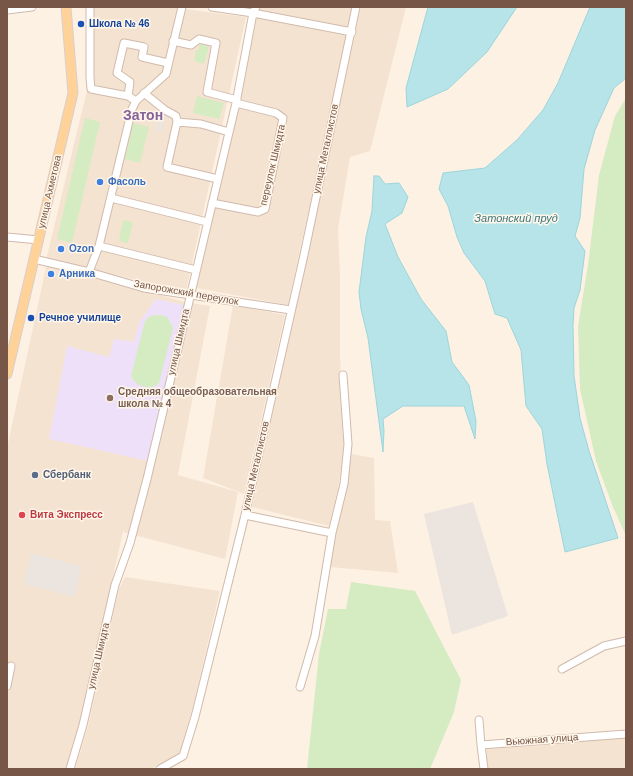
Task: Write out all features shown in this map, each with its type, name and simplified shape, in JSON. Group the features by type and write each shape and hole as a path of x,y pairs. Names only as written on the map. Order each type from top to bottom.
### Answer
{"main road":[{"name":"улица Ахметова","path":"7,374 74,93 66,7"}],"street":[{"path":"7,10 32,7"},
{"path":"90,7 91,89 128,96 136,101"},
{"path":"90,272 99,246 132,109 136,101 166,74 182,7"},
{"path":"212,7 255,10 352,32"},
{"name":"улица Металлистов","path":"160,769 183,756 195,717 245,515 352,32 356,7"},
{"name":"улица Шмидта","path":"70,769 83,725 115,585 130,543 147,479 236,102 255,10"},
{"path":"173,41 191,45 199,39 216,43 207,92 236,102"},
{"path":"128,96 130,82 117,73 124,43 144,46 142,57 168,63"},
{"path":"144,93 164,110 176,116 177,122 167,167 218,179"},
{"name":"переулок Шмидта","path":"212,203 258,212 264,209 284,118 276,113 236,102"},
{"path":"177,122 201,124 229,132"},
{"path":"110,198 207,222"},
{"path":"7,237 39,240"},
{"path":"99,246 196,270"},
{"name":"Запорожский переулок","path":"34,259 90,272 144,288 291,310"},
{"path":"300,687 315,636 332,533 344,484 348,444 343,375"},
{"path":"245,515 332,533"},
{"path":"562,669 604,646 626,641"},
{"path":"7,686 11,666"},
{"path":"479,720 484,769"},
{"name":"Вьюжная улица","path":"481,745 626,734"}],"shaded area":[{"path":"87,7 170,7 246,17 186,291 46,260 90,78"},
{"path":"260,7 352,7 348,27 259,10"},
{"path":"361,7 406,7 370,151 350,157 338,229 340,273 340,357 345,441 338,489 329,526 252,507"},
{"path":"256,16 347,36 288,305 196,288"},
{"path":"160,111 166,112 162,132 156,131"},
{"path":"47,263 185,302 210,306 178,475 238,492 225,559 123,532 78,731 66,769 13,769 7,768 7,686 11,664 7,662 7,448"},
{"name":"Средняя общеобразовательная школа № 4","path":"156,299 184,305 148,461 49,439 67,346 109,357 114,339 134,342 139,322"},
{"path":"233,305 285,315 244,494 203,478"},
{"path":"352,454 374,458 375,520 390,521 398,573 330,567 334,534"},
{"path":"473,502 508,616 452,635 424,514"},
{"path":"31,553 82,566 75,597 24,584"},
{"path":"125,577 220,591 193,706 180,753 151,769 75,769 88,726 119,589"},
{"path":"626,735 626,769 488,769 486,751 488,747"}],"green space":[{"path":"200,44 209,47 204,64 194,61 196,50 198,51"},
{"path":"197,96 224,103 219,119 193,113"},
{"path":"626,98 626,536 613,507 596,461 580,389 578,326 588,265 599,175 615,116"},
{"path":"85,118 100,122 72,243 57,239"},
{"path":"133,123 149,127 140,163 125,159"},
{"path":"123,220 133,222 128,243 119,241"},
{"path":"154,315 167,317 173,328 159,383 149,388 139,385 131,376 145,321"},
{"path":"351,582 415,591 461,680 454,712 430,769 307,769 319,654 328,609 346,609"}],"water":[{"path":"428,7 517,7 487,52 448,89 407,107 406,88"},
{"name":"Затонский пруд","path":"590,7 626,7 626,78 614,88 595,130 584,169 580,218 575,236 585,251 580,290 574,308 573,325 574,376 580,418 589,451 618,538 565,552 547,464 542,429 526,406 521,350 507,318 495,314 485,281 464,253 457,237 448,206 439,189 443,173 485,168 517,140 543,110 558,83"},
{"path":"374,176 379,176 385,184 399,183 408,197 402,213 385,224 398,257 421,299 446,331 452,362 469,385 476,421 475,439 464,406 403,406 383,419 383,452 368,338 361,309 359,292 366,237 372,211"}],"place":[{"name":"Школа № 46","path":"81,24"},
{"name":"Фасоль","path":"100,182"},
{"name":"Ozon","path":"61,249"},
{"name":"Арника","path":"51,274"},
{"name":"Речное училище","path":"31,318"},
{"name":"Средняя общеобразовательная школа № 4","path":"110,398"},
{"name":"Сбербанк","path":"35,475"},
{"name":"Вита Экспресс","path":"22,515"}],"district":[{"name":"Затон","path":"143,116"}]}
